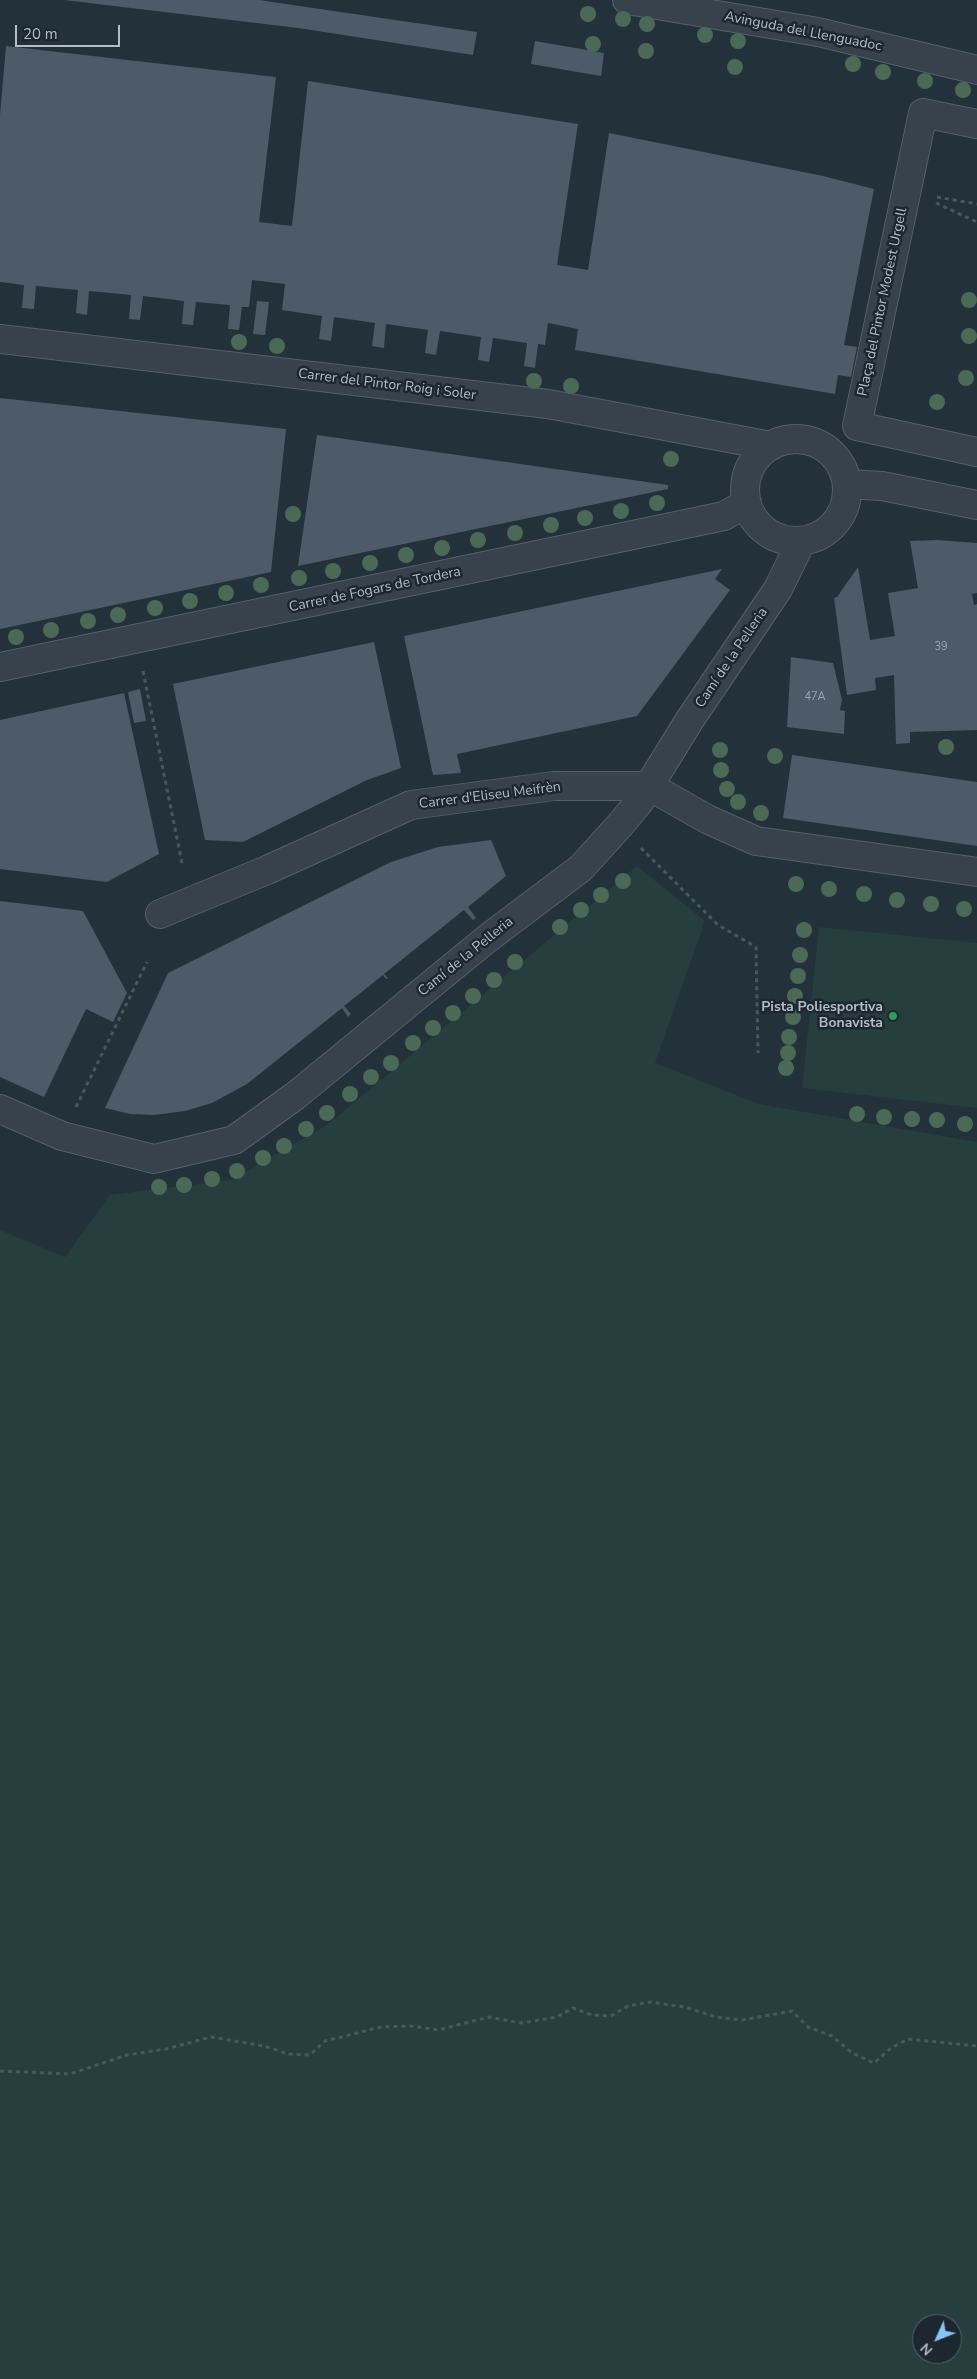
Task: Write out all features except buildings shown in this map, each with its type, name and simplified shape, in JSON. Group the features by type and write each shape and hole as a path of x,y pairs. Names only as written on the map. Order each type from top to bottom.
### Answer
{"street":[{"name":"Avinguda del Llenguadoc","path":"627,0 818,32 977,70"},
{"name":"Plaça del Pintor Modest Urgell","path":"977,124 923,113 857,426 977,452"},
{"name":"Carrer del Pintor Roig i Soler","path":"0,339 548,404 772,446"},
{"path":"796,439 811,441 835,457 843,470 847,484 846,504 837,523 821,536 801,542 783,540 767,533 755,520 747,503 745,487 748,472 756,458 782,441 796,439"},
{"path":"847,484 882,486 977,505"},
{"name":"Carrer de Fogars de Tordera","path":"0,667 724,516 747,503"},
{"name":"Camí de la Pelleria","path":"0,1109 62,1136 154,1159 234,1140 295,1096 480,944 581,868 620,825 649,786 689,721 778,589 801,542"},
{"name":"Carrer d'Eliseu Meifrèn","path":"160,914 267,870 411,805 554,786 649,786 707,819 756,841 977,872"}],"path":[{"path":"937,197 977,204"},
{"path":"936,203 977,222"},
{"path":"143,667 182,864"},
{"path":"620,825 662,872 718,925 756,947 758,1053"},
{"path":"75,1108 147,962"},
{"path":"0,2071 70,2074 127,2054 166,2049 211,2037 264,2046 288,2054 310,2054 325,2041 381,2027 411,2026 438,2030 489,2017 521,2023 557,2016 573,2008 592,2015 611,2016 628,2006 650,2002 684,2007 716,2017 742,2020 792,2011 808,2027 832,2036 852,2053 874,2063 891,2048 908,2039 977,2046"}],"green space":[{"path":"637,866 705,921 655,1063 759,1104 977,1142 977,2379 0,2379 0,1230 65,1257 110,1195 231,1180 327,1125"},
{"name":"Pista Poliesportiva Bonavista","path":"819,927 977,943 977,1108 802,1088"}],"place":[{"name":"Pista Poliesportiva Bonavista","path":"893,1016"}]}
